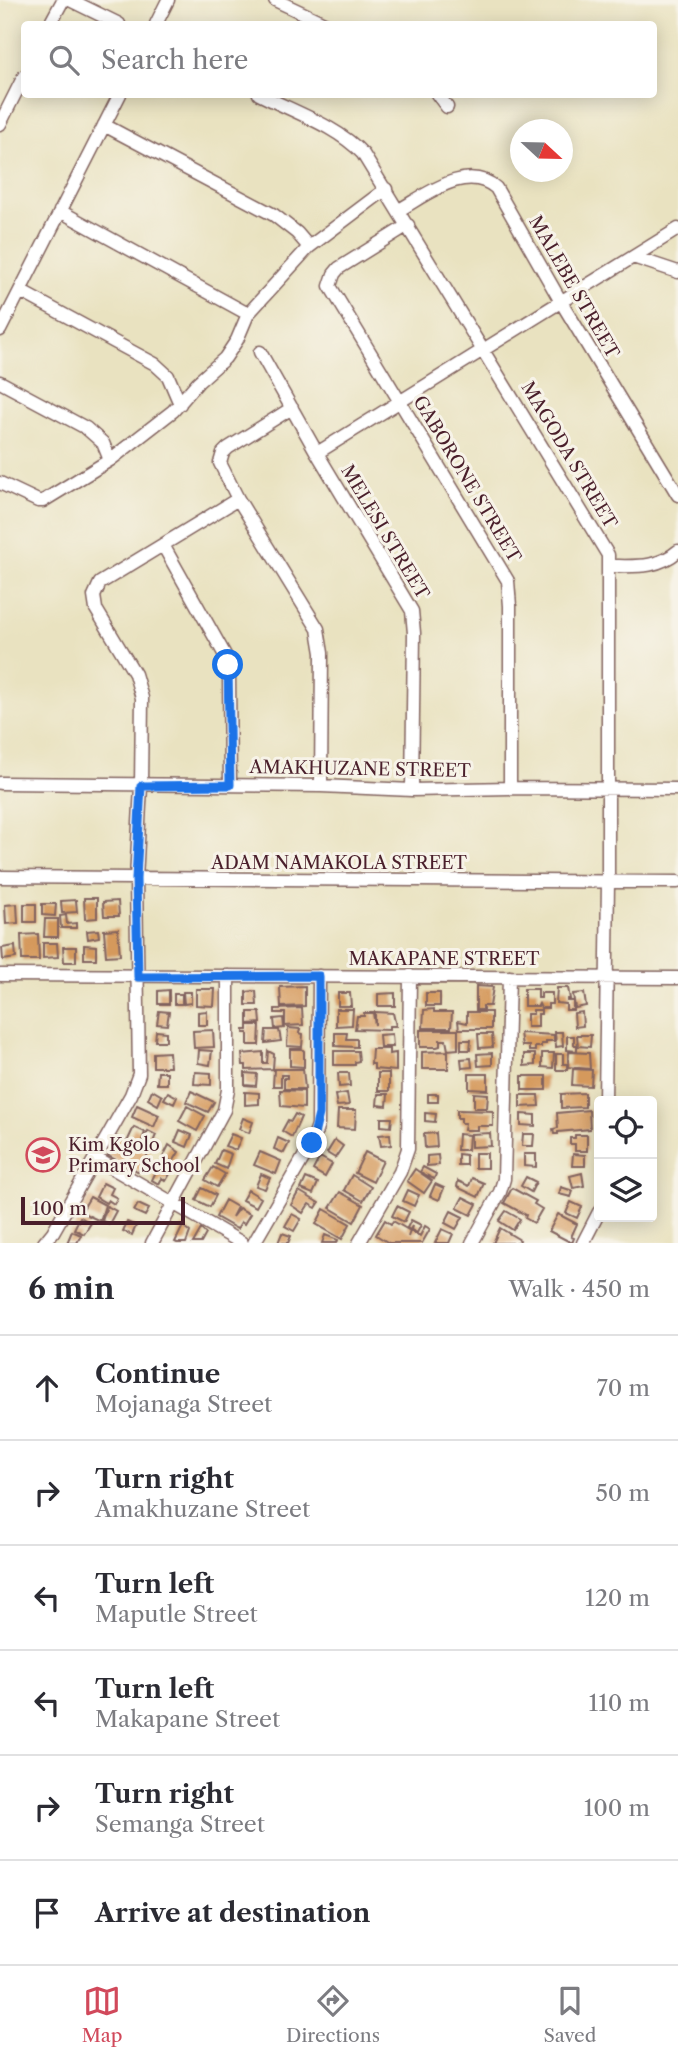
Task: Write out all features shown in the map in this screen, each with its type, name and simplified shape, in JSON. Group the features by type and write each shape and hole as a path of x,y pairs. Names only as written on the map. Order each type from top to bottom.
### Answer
{"street":[{"path":"52,21 63,0"},
{"path":"70,0 113,21"},
{"path":"158,21 168,0"},
{"path":"275,0 320,21"},
{"path":"0,124 21,82"},
{"path":"0,330 118,98"},
{"name":"MAGODA STREET","path":"267,98 335,132 355,146 386,189 604,547 609,566 605,1096"},
{"path":"440,98 447,107"},
{"path":"104,125 274,215 297,233 309,247"},
{"name":"MALEBE STREET","path":"399,210 455,181 475,178 487,181 496,188 678,495"},
{"path":"0,483 43,501 110,460 180,404 231,350 248,314 309,247 386,189"},
{"path":"61,211 248,314"},
{"name":"GABORONE STREET","path":"408,225 339,268 331,281 332,291 508,581 510,788"},
{"path":"317,453 678,229"},
{"path":"634,257 678,271"},
{"path":"20,291 155,364 167,376 180,404"},
{"name":"MELESI STREET","path":"260,352 412,611 412,790"},
{"path":"0,382 86,428 103,443 110,460"},
{"path":"292,408 223,453 222,468 238,499 318,629 322,653 321,786"},
{"path":"44,1243 53,1232 131,1095 139,1074 136,879 142,709 135,674 96,609 96,590 100,583 238,499"},
{"path":"163,545 226,657 229,674 230,785"},
{"path":"609,566 654,565 667,560 678,551"},
{"name":"AMAKHUZANE STREET","path":"0,783 321,786 412,790 678,789"},
{"name":"ADAM NAMAKOLA STREET","path":"0,877 678,882"},
{"name":"MAKAPANE STREET","path":"0,975 678,978"},
{"path":"152,1243 217,1126 227,1101 228,976"},
{"path":"254,1243 312,1143 318,1125 319,976"},
{"path":"359,1243 400,1172 408,1149 410,976"},
{"path":"472,1243 500,1192 504,1179 509,977"},
{"path":"95,1158 242,1243"},
{"path":"583,1243 594,1222"}],"building":[{"path":"84,898 97,898 97,918 85,919"},
{"path":"76,900 77,912 62,913 61,901"},
{"path":"118,901 119,916 104,916 103,902"},
{"path":"17,904 18,923 6,924 5,905"},
{"path":"24,904 36,904 36,922 24,922"},
{"path":"42,904 56,904 55,916 42,915"},
{"path":"66,915 67,924 76,923 76,928 61,928 60,916"},
{"path":"45,919 58,919 58,937 44,937"},
{"path":"118,929 120,955 106,956 104,930"},
{"path":"98,930 99,937 88,939 87,931"},
{"path":"38,934 39,960 22,960 21,935"},
{"path":"43,943 57,943 58,957 43,958"},
{"path":"84,945 96,946 96,959 84,959"},
{"path":"15,946 16,958 3,960 2,948"},
{"path":"63,947 76,947 76,962 64,962"},
{"path":"305,986 305,1006 281,1007 280,987"},
{"path":"476,986 493,987 490,1006 483,1006 483,1010 476,1010"},
{"path":"557,988 568,988 570,999 567,1001 573,1001 573,1010 566,1010 566,1004 556,1003"},
{"path":"196,989 215,989 214,1006 196,1005"},
{"path":"524,989 538,989 538,998 541,998 541,993 552,993 552,1004 548,1004 548,1008 541,1008 539,1004 524,1006"},
{"path":"169,990 169,1004 158,1004 158,991"},
{"path":"256,991 257,1005 246,1005 246,992"},
{"path":"183,992 191,992 191,1003 184,1004"},
{"path":"338,993 350,993 351,1006 338,1006"},
{"path":"395,993 395,1006 378,1006 378,994"},
{"path":"426,993 440,993 440,1006 426,1006"},
{"path":"584,993 586,1006 575,1008 573,994"},
{"path":"174,994 182,994 182,1004 174,1004"},
{"path":"302,1008 303,1025 285,1026 285,1013 275,1013 275,1009"},
{"path":"336,1009 353,1009 352,1025 336,1026"},
{"path":"434,1009 434,1012 452,1012 451,1028 423,1028 424,1010"},
{"path":"533,1010 541,1010 541,1014 538,1014 538,1027 527,1027 527,1014 533,1014"},
{"path":"159,1011 169,1012 167,1025 157,1024"},
{"path":"207,1011 207,1025 198,1025 198,1012"},
{"path":"248,1012 260,1012 261,1023 248,1024"},
{"path":"375,1012 393,1013 396,1026 389,1026 389,1030 355,1029 357,1016 364,1016 364,1013 373,1013 375,1025"},
{"path":"467,1012 491,1012 491,1029 459,1029 458,1021 467,1023"},
{"path":"582,1012 583,1026 575,1027 574,1013"},
{"path":"283,1018 284,1028 275,1029 274,1019"},
{"path":"248,1025 260,1025 259,1045 248,1045 248,1033 244,1033 244,1030 248,1030"},
{"path":"288,1028 300,1029 299,1033 303,1034 302,1047 287,1046"},
{"path":"213,1030 214,1047 194,1048 193,1031"},
{"path":"266,1030 279,1030 281,1041 265,1043"},
{"path":"420,1030 458,1030 458,1049 448,1050 446,1040 440,1040 440,1046 437,1047 420,1047"},
{"path":"156,1031 166,1032 166,1041 155,1041"},
{"path":"555,1032 562,1032 563,1046 556,1047"},
{"path":"335,1033 347,1033 346,1039 357,1039 357,1047 335,1046"},
{"path":"520,1033 554,1035 554,1041 546,1041 541,1047 535,1047 535,1051 529,1051 529,1046 522,1046"},
{"path":"392,1034 393,1047 380,1047 379,1035"},
{"path":"478,1034 492,1034 493,1047 479,1048"},
{"path":"577,1035 591,1035 590,1047 578,1046"},
{"path":"567,1036 574,1036 577,1051 567,1050"},
{"path":"461,1040 471,1040 470,1050 461,1050"},
{"path":"290,1049 304,1051 304,1067 290,1066"},
{"path":"372,1049 389,1049 389,1054 396,1053 396,1071 374,1069 374,1064 371,1064"},
{"path":"199,1050 212,1051 210,1065 198,1063"},
{"path":"268,1051 274,1054 273,1069 246,1070 242,1054 263,1052 263,1063 267,1063"},
{"path":"334,1051 358,1051 359,1061 355,1062 355,1065 334,1065"},
{"path":"448,1051 448,1069 422,1069 422,1052"},
{"path":"169,1052 170,1067 153,1067 153,1053"},
{"path":"569,1052 589,1053 590,1069 568,1067"},
{"path":"492,1053 492,1065 478,1066 477,1054"},
{"path":"542,1053 554,1053 553,1068 542,1067"},
{"path":"524,1054 535,1054 535,1065 524,1066"},
{"path":"556,1054 563,1054 563,1064 567,1064 567,1070 556,1070"},
{"path":"471,1058 472,1067 462,1068 461,1059"},
{"path":"274,1069 303,1069 305,1089 284,1089 284,1078 287,1078 287,1075 281,1075 281,1086 273,1086"},
{"path":"573,1069 592,1070 591,1086 572,1085"},
{"path":"158,1072 167,1072 167,1084 157,1084"},
{"path":"195,1072 211,1073 211,1085 194,1084"},
{"path":"245,1073 257,1074 256,1086 245,1085"},
{"path":"338,1073 349,1073 350,1086 339,1087"},
{"path":"378,1073 389,1073 389,1091 378,1091"},
{"path":"469,1074 488,1074 488,1090 469,1089"},
{"path":"522,1076 546,1076 546,1090 522,1090"},
{"path":"152,1090 162,1096 158,1105 148,1099"},
{"path":"280,1090 304,1091 304,1108 281,1106"},
{"path":"191,1091 214,1102 208,1112 186,1102"},
{"path":"168,1092 177,1097 174,1104 164,1099"},
{"path":"245,1092 259,1093 259,1104 245,1105"},
{"path":"347,1093 349,1105 337,1106 335,1095"},
{"path":"474,1093 488,1094 487,1108 474,1108"},
{"path":"585,1093 585,1107 561,1108 561,1094"},
{"path":"378,1094 388,1094 387,1106 377,1105"},
{"path":"428,1094 438,1094 438,1102 428,1102"},
{"path":"520,1095 538,1095 539,1106 520,1107"},
{"path":"137,1105 159,1115 154,1127 132,1117"},
{"path":"187,1106 205,1116 197,1131 179,1121"},
{"path":"338,1110 356,1110 355,1129 337,1128"},
{"path":"457,1110 493,1111 493,1126 477,1126 477,1130 464,1130 465,1123 461,1123 461,1118 457,1118"},
{"path":"589,1110 590,1129 554,1134 553,1129 558,1128 557,1113"},
{"path":"425,1113 436,1114 435,1122 425,1121"},
{"path":"295,1114 301,1117 292,1137 282,1131"},
{"path":"521,1114 535,1115 535,1126 521,1125"},
{"path":"243,1118 253,1122 249,1133 239,1129"},
{"path":"381,1118 392,1118 391,1127 381,1126"},
{"path":"134,1127 145,1132 139,1149 148,1154 139,1172 108,1156 117,1137 127,1142"},
{"path":"180,1130 192,1135 187,1147 175,1142"},
{"path":"148,1131 156,1135 149,1152 141,1149"},
{"path":"436,1133 437,1147 425,1148 424,1134"},
{"path":"490,1133 491,1146 471,1147 471,1134"},
{"path":"231,1134 241,1138 236,1150 225,1146"},
{"path":"390,1134 391,1145 381,1146 379,1135"},
{"path":"458,1134 469,1135 468,1150 457,1150"},
{"path":"523,1134 534,1134 533,1146 522,1146"},
{"path":"575,1135 587,1135 587,1151 575,1151 575,1144 570,1144 570,1138 575,1138"},
{"path":"278,1138 289,1143 284,1153 274,1149"},
{"path":"335,1140 343,1146 335,1158 327,1153"},
{"path":"169,1145 179,1152 173,1162 163,1157"},
{"path":"221,1150 231,1154 226,1169 215,1164"},
{"path":"260,1152 281,1161 276,1174 254,1165"},
{"path":"365,1152 383,1161 373,1182 355,1173"},
{"path":"475,1153 487,1153 487,1168 475,1168"},
{"path":"458,1154 466,1155 466,1165 458,1165"},
{"path":"524,1154 536,1154 536,1167 524,1166"},
{"path":"573,1154 585,1155 585,1166 572,1166"},
{"path":"438,1155 439,1165 427,1166 427,1156"},
{"path":"320,1157 332,1164 325,1177 313,1170"},
{"path":"160,1163 172,1170 166,1181 162,1178 159,1184 152,1180"},
{"path":"213,1167 225,1174 217,1187 205,1180"},
{"path":"423,1167 436,1174 434,1179 420,1172"},
{"path":"415,1169 432,1181 424,1193 407,1181"},
{"path":"582,1173 584,1186 573,1188 570,1176"},
{"path":"261,1174 270,1178 265,1189 256,1186"},
{"path":"352,1175 371,1187 363,1201 344,1190"},
{"path":"526,1177 536,1182 531,1192 521,1186"},
{"path":"306,1178 318,1183 313,1194 301,1189"},
{"path":"472,1178 484,1183 478,1197 457,1187 458,1181 469,1186"},
{"path":"103,1183 113,1188 110,1194 117,1198 114,1204 96,1197"},
{"path":"435,1184 444,1188 439,1200 430,1196"},
{"path":"561,1187 573,1191 571,1197 559,1194"},
{"path":"202,1188 216,1195 210,1207 196,1200"},
{"path":"512,1188 536,1201 534,1204 542,1209 534,1223 525,1218 526,1215 504,1203"},
{"path":"248,1190 261,1198 256,1207 242,1200"},
{"path":"408,1190 419,1195 414,1206 403,1201"},
{"path":"299,1191 319,1203 316,1208 309,1204 303,1213 291,1205"},
{"path":"340,1192 363,1205 354,1222 330,1208"},
{"path":"90,1197 105,1205 100,1221 81,1212"},
{"path":"463,1197 477,1204 471,1215 457,1208"},
{"path":"225,1200 237,1207 232,1217 239,1208 250,1214 237,1229 216,1217"},
{"path":"571,1202 582,1207 577,1218 566,1213"},
{"path":"138,1204 149,1209 145,1216 134,1211"},
{"path":"107,1206 116,1211 109,1224 102,1221"},
{"path":"397,1206 409,1212 404,1222 392,1216"},
{"path":"324,1209 350,1224 342,1239 316,1224"},
{"path":"451,1211 463,1217 456,1229 445,1223"},
{"path":"506,1211 520,1219 513,1230 499,1221"},
{"path":"292,1214 301,1219 294,1231 285,1226"},
{"path":"558,1214 577,1224 571,1237 574,1238 572,1243 549,1231"},
{"path":"80,1217 91,1223 84,1234 74,1229"},
{"path":"385,1220 391,1224 393,1221 420,1236 425,1226 430,1229 422,1243 389,1243 376,1235"},
{"path":"411,1220 421,1225 417,1233 411,1230 412,1226 410,1230 407,1228"},
{"path":"127,1222 136,1226 132,1235 123,1231"},
{"path":"183,1226 190,1232 186,1243 177,1243 175,1242"},
{"path":"500,1228 520,1240 518,1243 493,1243"},
{"path":"201,1229 206,1234 201,1243 193,1243"},
{"path":"442,1229 453,1234 449,1243 435,1243"},
{"path":"72,1231 81,1235 77,1243 67,1243"},
{"path":"282,1233 291,1236 288,1243 278,1243"},
{"path":"325,1235 338,1240 337,1243 322,1243"}],"place":[{"name":"Kim Kgolo Primary School","path":"43,1155"}],"route":[{"path":"228,665 230,785 141,786 136,879 138,977 319,976 319,1114 312,1143"}]}
